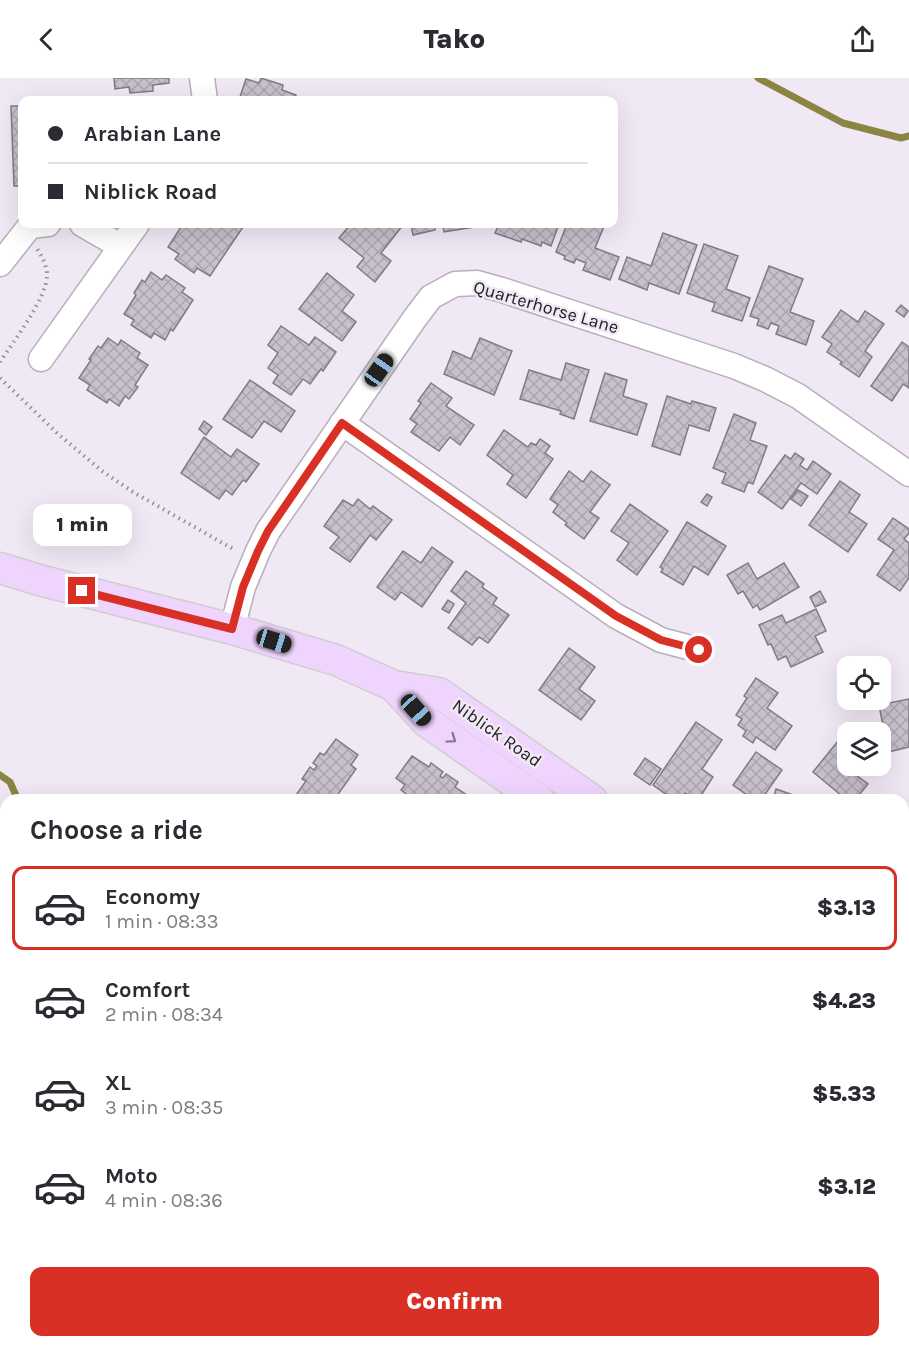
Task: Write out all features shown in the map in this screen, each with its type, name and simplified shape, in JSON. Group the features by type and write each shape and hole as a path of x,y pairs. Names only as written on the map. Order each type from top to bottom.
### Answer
{"main road":[{"name":"Niblick Road","path":"0,568 232,629 336,660 394,686 439,693 583,794"},
{"name":"Niblick Road","path":"0,577 39,580"},
{"name":"Niblick Road","path":"394,686 427,722 530,794"}],"street":[{"path":"202,78 204,96"},
{"path":"0,264 29,228"},
{"path":"89,228 120,246"},
{"path":"41,360 134,228"},
{"name":"Quarterhorse Lane","path":"232,629 243,587 268,531 415,318 432,297 455,284 477,283 734,366 798,396 909,474"},
{"path":"342,423 616,616 661,640 699,650"}],"path":[{"path":"0,362 42,296 47,275 43,258 35,245 23,236"},
{"path":"0,378 58,434 102,471 133,492 254,560"}],"building":[{"path":"114,78 169,78 169,83 153,85 153,91 130,93 129,87 115,89"},
{"path":"261,78 283,85 282,90 296,95 240,96 246,79 259,83"},
{"path":"11,106 18,106 18,186 14,186"},
{"path":"180,228 242,228 210,276 197,268 194,273 175,259 179,254 168,247"},
{"path":"348,228 401,228 381,253 391,261 375,282 357,267 364,258 339,238"},
{"path":"412,228 435,228 435,230 413,235"},
{"path":"443,228 468,228 444,232"},
{"path":"497,228 558,228 551,246 542,242 541,246 522,239 521,242 495,233"},
{"path":"565,228 603,228 595,248 619,257 610,280 583,270 586,263 576,259 574,263 564,259 565,256 556,252"},
{"path":"663,233 697,245 679,294 649,283 647,290 619,279 627,257 651,266"},
{"path":"704,244 738,256 726,289 750,298 742,321 712,311 715,303 687,293"},
{"path":"769,266 803,279 790,312 814,321 806,345 776,334 779,326 771,323 768,329 757,325 759,319 750,316"},
{"path":"151,272 162,280 166,275 185,288 182,292 193,300 165,340 154,333 151,338 131,325 134,320 124,314 142,280 145,282"},
{"path":"327,273 354,295 342,311 356,322 342,341 299,309"},
{"path":"901,305 908,311 904,317 896,311"},
{"path":"841,310 858,322 865,311 884,324 865,351 872,357 859,377 827,352 832,344 822,337"},
{"path":"281,326 309,345 315,337 336,352 323,371 321,369 310,384 303,379 291,395 273,383 278,375 268,368 278,353 268,345"},
{"path":"108,338 118,345 121,340 140,353 137,358 148,365 135,385 138,387 129,399 125,396 119,406 109,399 107,403 87,390 90,385 79,378 98,346 101,348"},
{"path":"480,338 512,351 494,395 444,374 453,351 471,359"},
{"path":"902,342 909,347 909,388 903,384 892,401 871,386"},
{"path":"566,363 589,370 574,419 560,414 561,411 520,399 529,370 561,380"},
{"path":"605,373 627,380 623,396 647,404 637,435 590,421"},
{"path":"250,380 295,411 281,432 264,421 252,438 223,419"},
{"path":"431,383 452,398 446,406 474,425 460,445 450,437 439,451 411,432 417,424 410,419 421,403 418,401"},
{"path":"667,396 691,404 692,401 716,408 709,431 689,425 680,455 652,446"},
{"path":"734,414 756,423 750,440 767,446 753,484 748,482 744,492 722,483 726,473 713,468"},
{"path":"204,421 212,427 206,435 199,429"},
{"path":"504,430 528,447 531,443 536,445 540,439 550,446 545,453 553,459 526,498 507,484 513,475 487,455"},
{"path":"204,437 231,457 237,449 259,464 246,482 243,480 232,495 226,490 219,499 181,473"},
{"path":"795,453 804,459 800,465 807,470 813,461 831,474 817,494 801,483 782,509 758,492 785,455 791,459"},
{"path":"569,471 583,482 591,471 610,485 590,512 599,518 584,539 565,525 567,523 553,512 558,505 550,499"},
{"path":"840,481 860,495 849,512 867,524 848,552 809,525"},
{"path":"798,490 808,496 801,506 791,499"},
{"path":"707,494 712,497 707,506 701,502"},
{"path":"358,499 370,509 373,506 392,520 376,540 370,535 350,562 330,548 339,537 324,526 343,500 353,506"},
{"path":"630,504 668,531 637,575 617,560 629,543 611,531"},
{"path":"893,518 909,529 904,539 909,543 909,578 900,591 877,575 894,550 878,539"},
{"path":"687,522 726,546 708,575 694,566 683,585 661,572 663,569 660,567"},
{"path":"432,547 453,562 422,607 401,592 395,600 377,587 403,551 421,563"},
{"path":"748,563 757,579 784,563 799,587 760,610 757,605 753,608 743,591 738,594 727,575"},
{"path":"466,571 484,584 482,587 497,598 493,604 509,615 488,643 479,637 472,645 448,628 466,603 451,591"},
{"path":"820,591 826,602 815,607 810,597"},
{"path":"448,600 454,604 449,613 442,609"},
{"path":"816,609 826,631 815,636 823,652 791,667 786,656 778,660 759,625 782,615 786,623"},
{"path":"569,648 595,667 579,689 595,701 581,720 539,690"},
{"path":"756,678 778,693 767,708 792,726 775,750 756,737 753,743 743,736 746,731 738,725 742,719 736,715 747,698 744,696"},
{"path":"909,699 909,747 891,751 891,722 882,722 880,710 891,710 891,703"},
{"path":"696,722 722,740 702,769 713,777 702,794 666,794 653,785"},
{"path":"336,739 358,755 351,765 356,769 338,794 297,794 306,781 302,779 310,767 314,770 317,766 313,763 320,753 324,755"},
{"path":"837,742 837,776 857,776 868,784 860,794 840,794 813,772"},
{"path":"756,752 782,770 765,794 746,794 733,785"},
{"path":"412,756 429,767 431,763 443,772 440,776 443,778 446,774 458,782 455,787 466,794 406,794 401,790 405,785 396,778"},
{"path":"645,758 661,769 650,785 634,774"},
{"path":"776,789 790,794 775,794"}],"waterway":[{"path":"758,78 843,123 901,138 909,136"},
{"path":"0,775 10,782 15,794"}],"route":[{"path":"82,591 232,629 243,587 268,531 342,423 616,616 661,640 699,650"}]}
